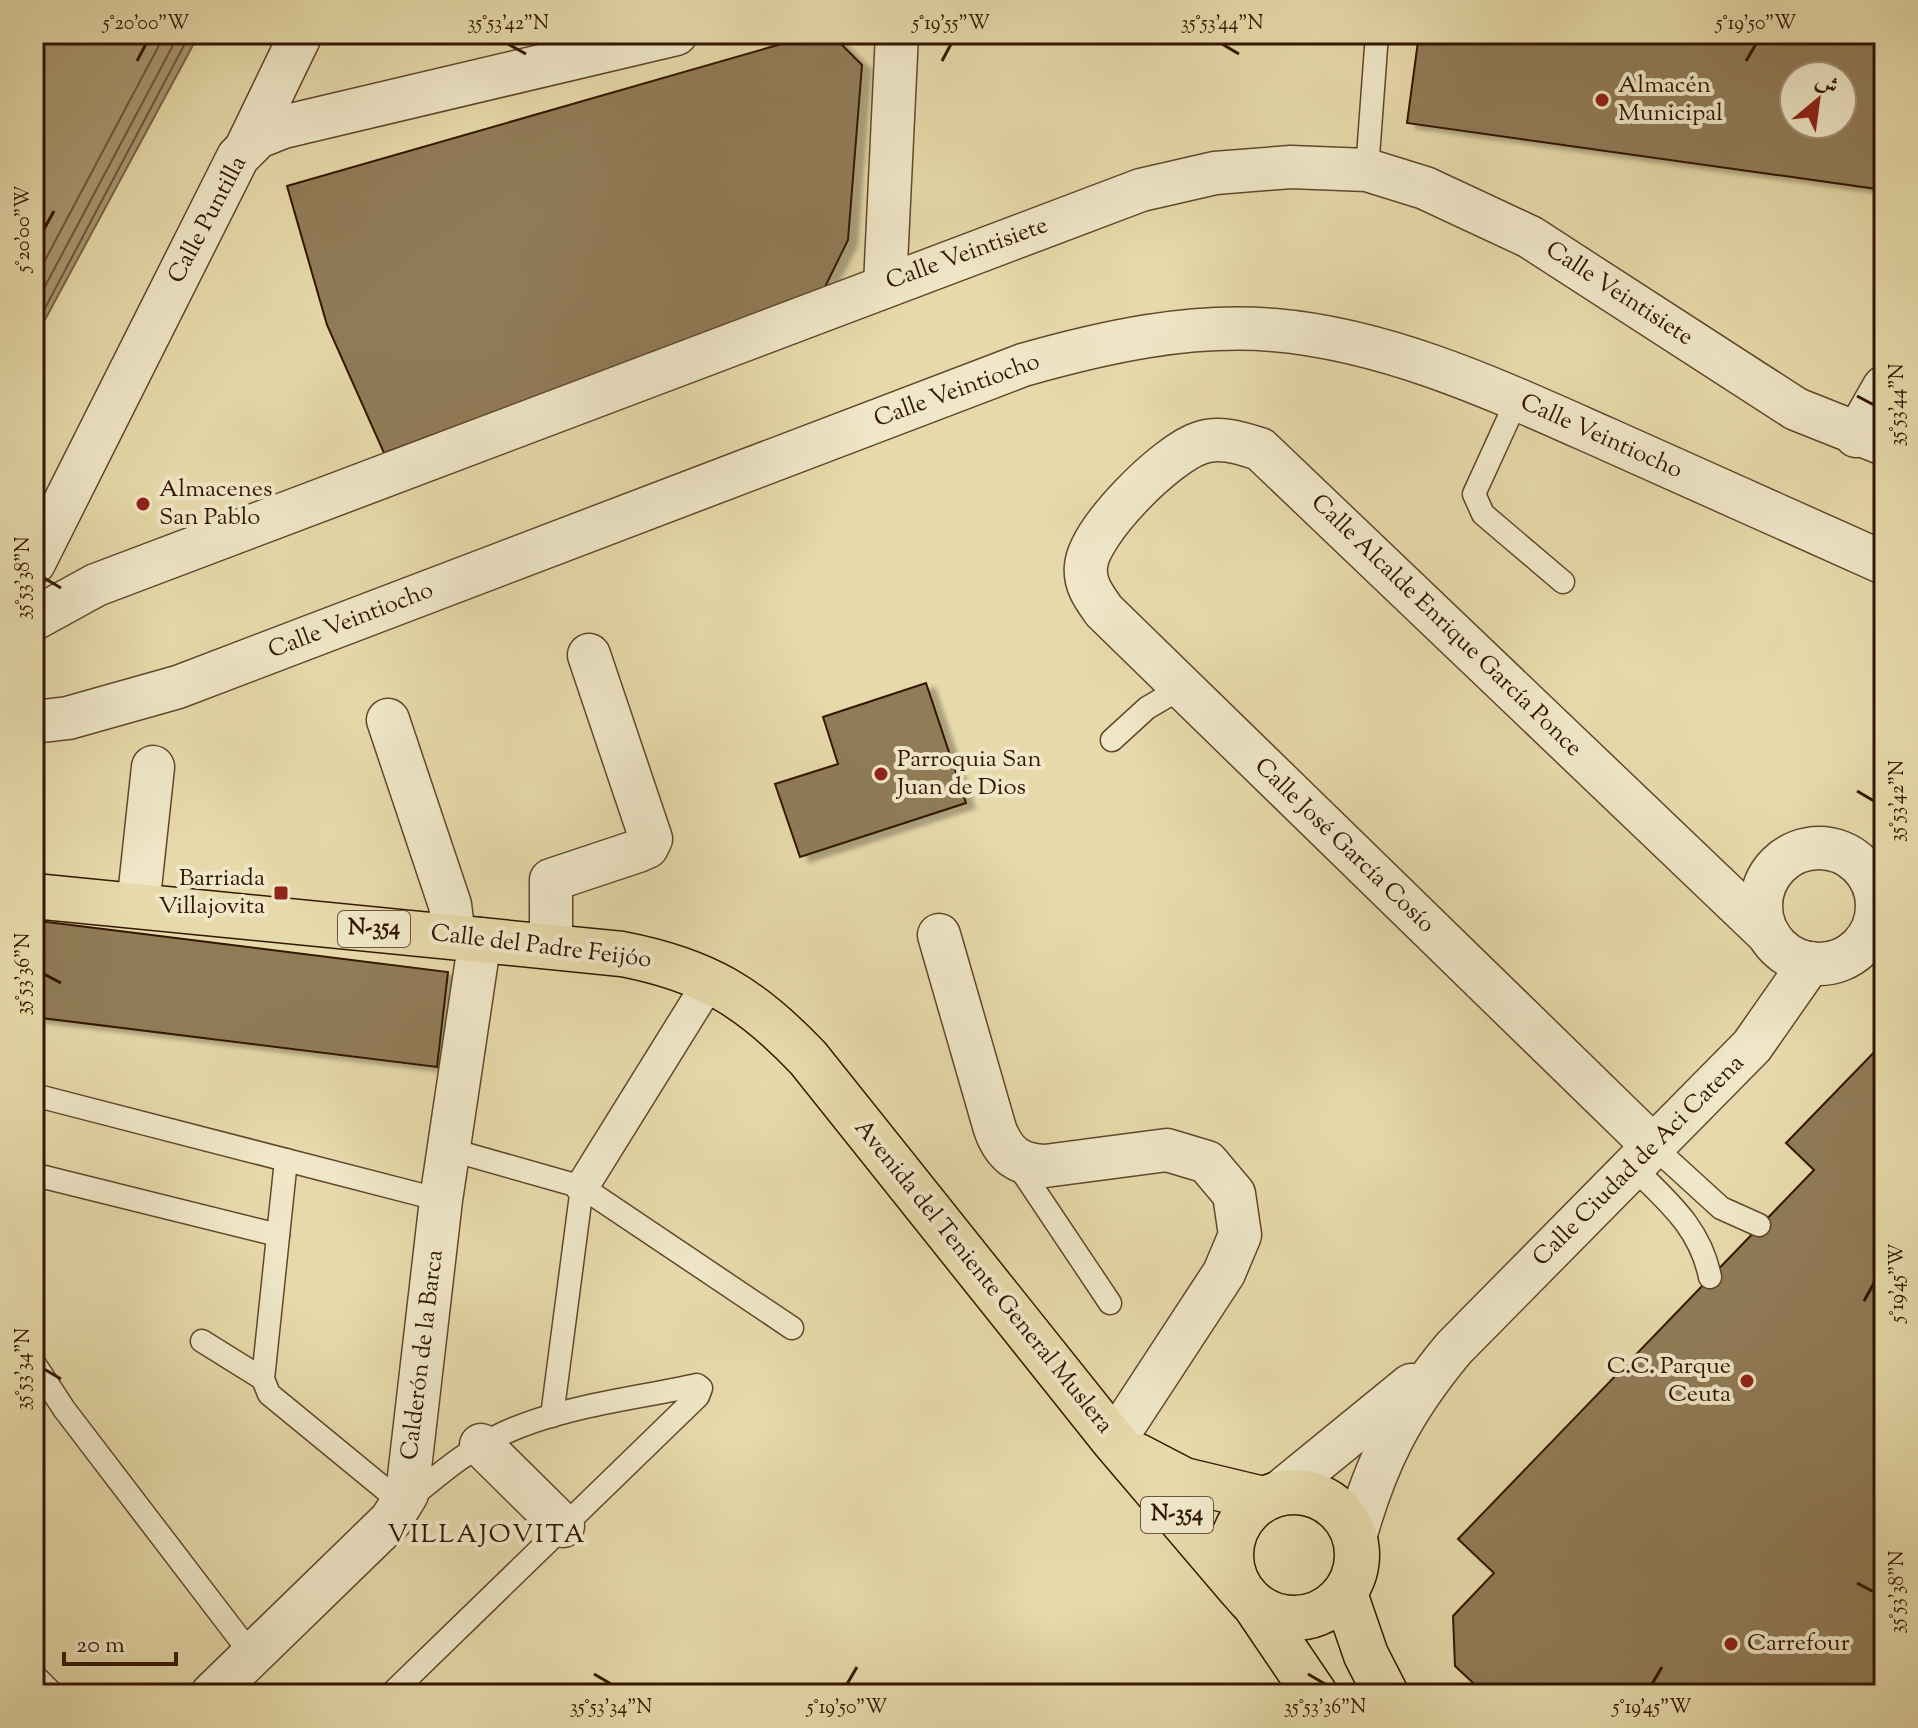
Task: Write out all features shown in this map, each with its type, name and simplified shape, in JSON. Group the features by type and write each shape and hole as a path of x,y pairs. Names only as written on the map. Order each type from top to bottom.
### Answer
{"highway":[{"name":"Calle del Padre Feijóo","path":"34,896 551,947 671,963 710,981"},
{"name":"Avenida del Teniente General Muslera","path":"710,981 775,1023 808,1058 1114,1441 1248,1597 1315,1694"},
{"name":"N-354","path":"1114,1441 1148,1463 1184,1480 1271,1496 1300,1491 1318,1496 1348,1521 1355,1538"},
{"name":"N-354","path":"1271,1496 1247,1512 1235,1529 1231,1560 1248,1597 1291,1618 1311,1616 1345,1594"},
{"path":"1355,1538 1356,1567 1345,1594 1366,1655 1386,1694"}],"street":[{"path":"247,146 301,34"},
{"name":"Calle Puntilla","path":"42,548 238,157 258,137 283,127 676,34"},
{"path":"885,285 897,34"},
{"name":"Calle Veintisiete","path":"34,619 96,585 885,285 1141,190 1215,173 1291,167 1367,170 1425,188 1530,237 1796,409 1870,440"},
{"name":"Calle Veintiocho","path":"34,722 68,718 178,687 1023,365 1087,347 1211,329 1273,330 1358,345 1438,369 1517,400 1884,563"},
{"path":"1870,440 1884,387"},
{"name":"Calle Alcalde Enrique García Ponce","path":"1104,527 1174,456 1201,442 1231,440 1260,449 1769,935"},
{"name":"Calle José García Cosío","path":"1104,527 1091,546 1086,568 1090,592 1104,611 1643,1156"},
{"path":"42,548 60,554 96,585"},
{"path":"551,947 551,880 638,851 647,847 651,839 589,655"},
{"name":"Calderón de la Barca","path":"388,720 450,905 467,938 448,1149 403,1504"},
{"path":"138,906 153,767"},
{"path":"1837,850 1854,859 1868,873 1876,891 1879,924 1863,945 1847,957 1829,963 1810,963 1793,958 1769,935 1762,916 1762,896 1768,877 1781,862 1797,851 1817,847 1837,850 1884,847"},
{"path":"939,935 995,1129 1000,1144 1012,1157 1028,1165 1045,1166 1167,1150 1207,1162 1234,1194 1240,1235 1224,1273 1114,1441"},
{"name":"Calle Ciudad de Aci Catena","path":"1355,1538 1369,1486 1391,1436 1420,1390 1454,1348 1752,1046 1810,963"},
{"path":"582,1187 710,981"},
{"name":"Calle Ciudad de Aci Catena","path":"1271,1496 1454,1348"},
{"path":"481,1445 563,1526"},
{"path":"212,1694 403,1504"}],"lane":[{"path":"1367,170 1377,34"},
{"path":"1517,400 1474,494 1483,514 1563,582"},
{"path":"1112,740 1147,708 1181,688"},
{"path":"34,1095 441,1200"},
{"path":"448,1149 582,1187 792,1328"},
{"path":"1643,1156 1721,1208 1759,1225"},
{"path":"1643,1156 1692,1228 1706,1256 1710,1277"},
{"path":"1012,1157 1110,1303"},
{"path":"286,1160 263,1379 269,1394 403,1504 454,1461 481,1445 552,1416 697,1385 701,1388 698,1396 391,1694"},
{"path":"40,1176 278,1235"},
{"path":"552,1416 582,1187"},
{"path":"202,1341 263,1379"},
{"path":"34,1363 64,1409 252,1655"},
{"path":"34,1675 53,1694"}],"water":[{"path":"34,34 199,34 34,340"}],"building":[{"path":"816,34 831,34 862,65 848,240 823,291 384,453 327,325 287,186"},
{"name":"Almacén Municipal","path":"1419,34 1884,34 1884,190 1407,123"},
{"name":"Parroquia San Juan de Dios","path":"926,683 966,803 800,857 775,784 838,764 823,717"},
{"path":"39,921 448,972 437,1067 34,1017 34,959"},
{"name":"C.C. Parque Ceuta","path":"1884,1042 1884,1694 1485,1694 1455,1666 1453,1616 1494,1573 1458,1539 1814,1170 1786,1143"}],"place":[{"name":"Almacén Municipal","path":"1602,100"},
{"name":"Almacenes San Pablo","path":"143,504"},
{"name":"Parroquia San Juan de Dios","path":"881,774"},
{"name":"Barriada Villajovita","path":"281,893"},
{"name":"C.C. Parque Ceuta","path":"1747,1381"},
{"name":"Carrefour","path":"1731,1644"}],"district":[{"name":"VILLAJOVITA","path":"487,1535"}]}
